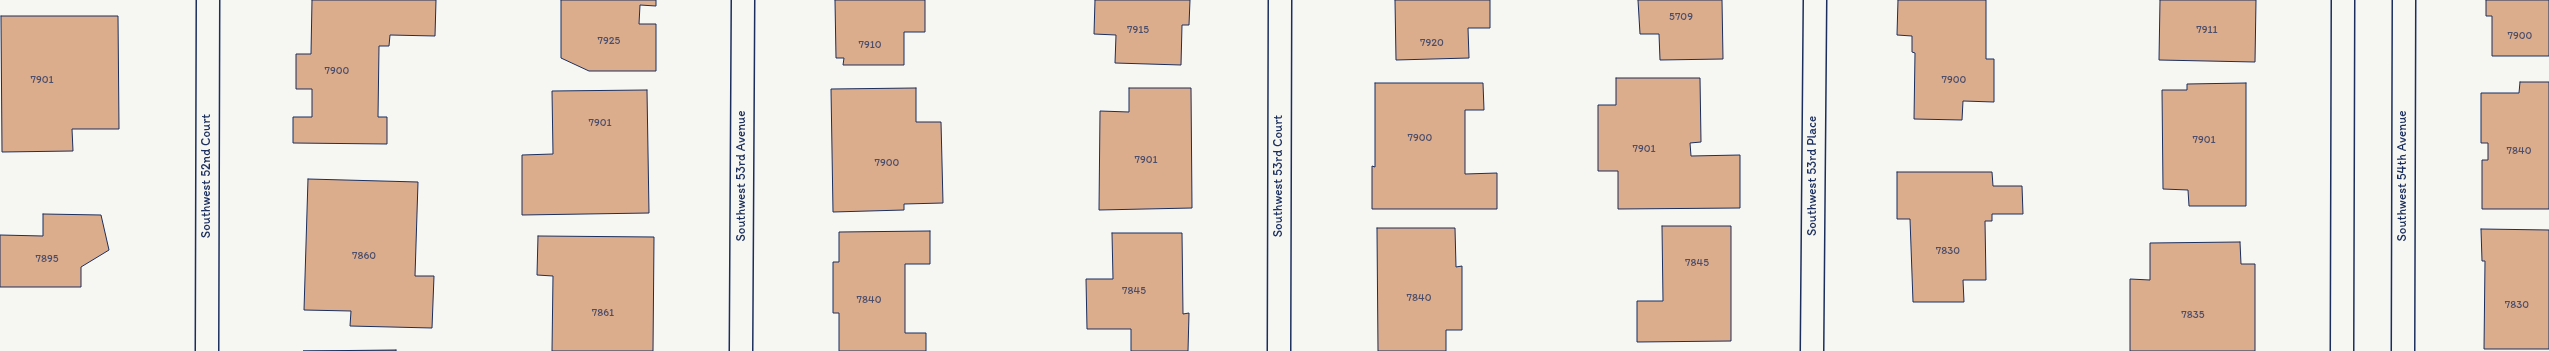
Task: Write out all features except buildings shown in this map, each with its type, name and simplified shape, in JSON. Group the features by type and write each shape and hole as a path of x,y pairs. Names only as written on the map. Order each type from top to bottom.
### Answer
{"street":[{"name":"Southwest 52nd Court","path":"207,351 208,0"},
{"name":"Southwest 53rd Avenue","path":"742,351 743,0"},
{"name":"Southwest 53rd Court","path":"1279,351 1280,0"},
{"name":"Southwest 53rd Place","path":"1812,351 1815,0"},
{"path":"2342,351 2343,0"},
{"name":"Southwest 54th Avenue","path":"2403,351 2404,0"}]}
